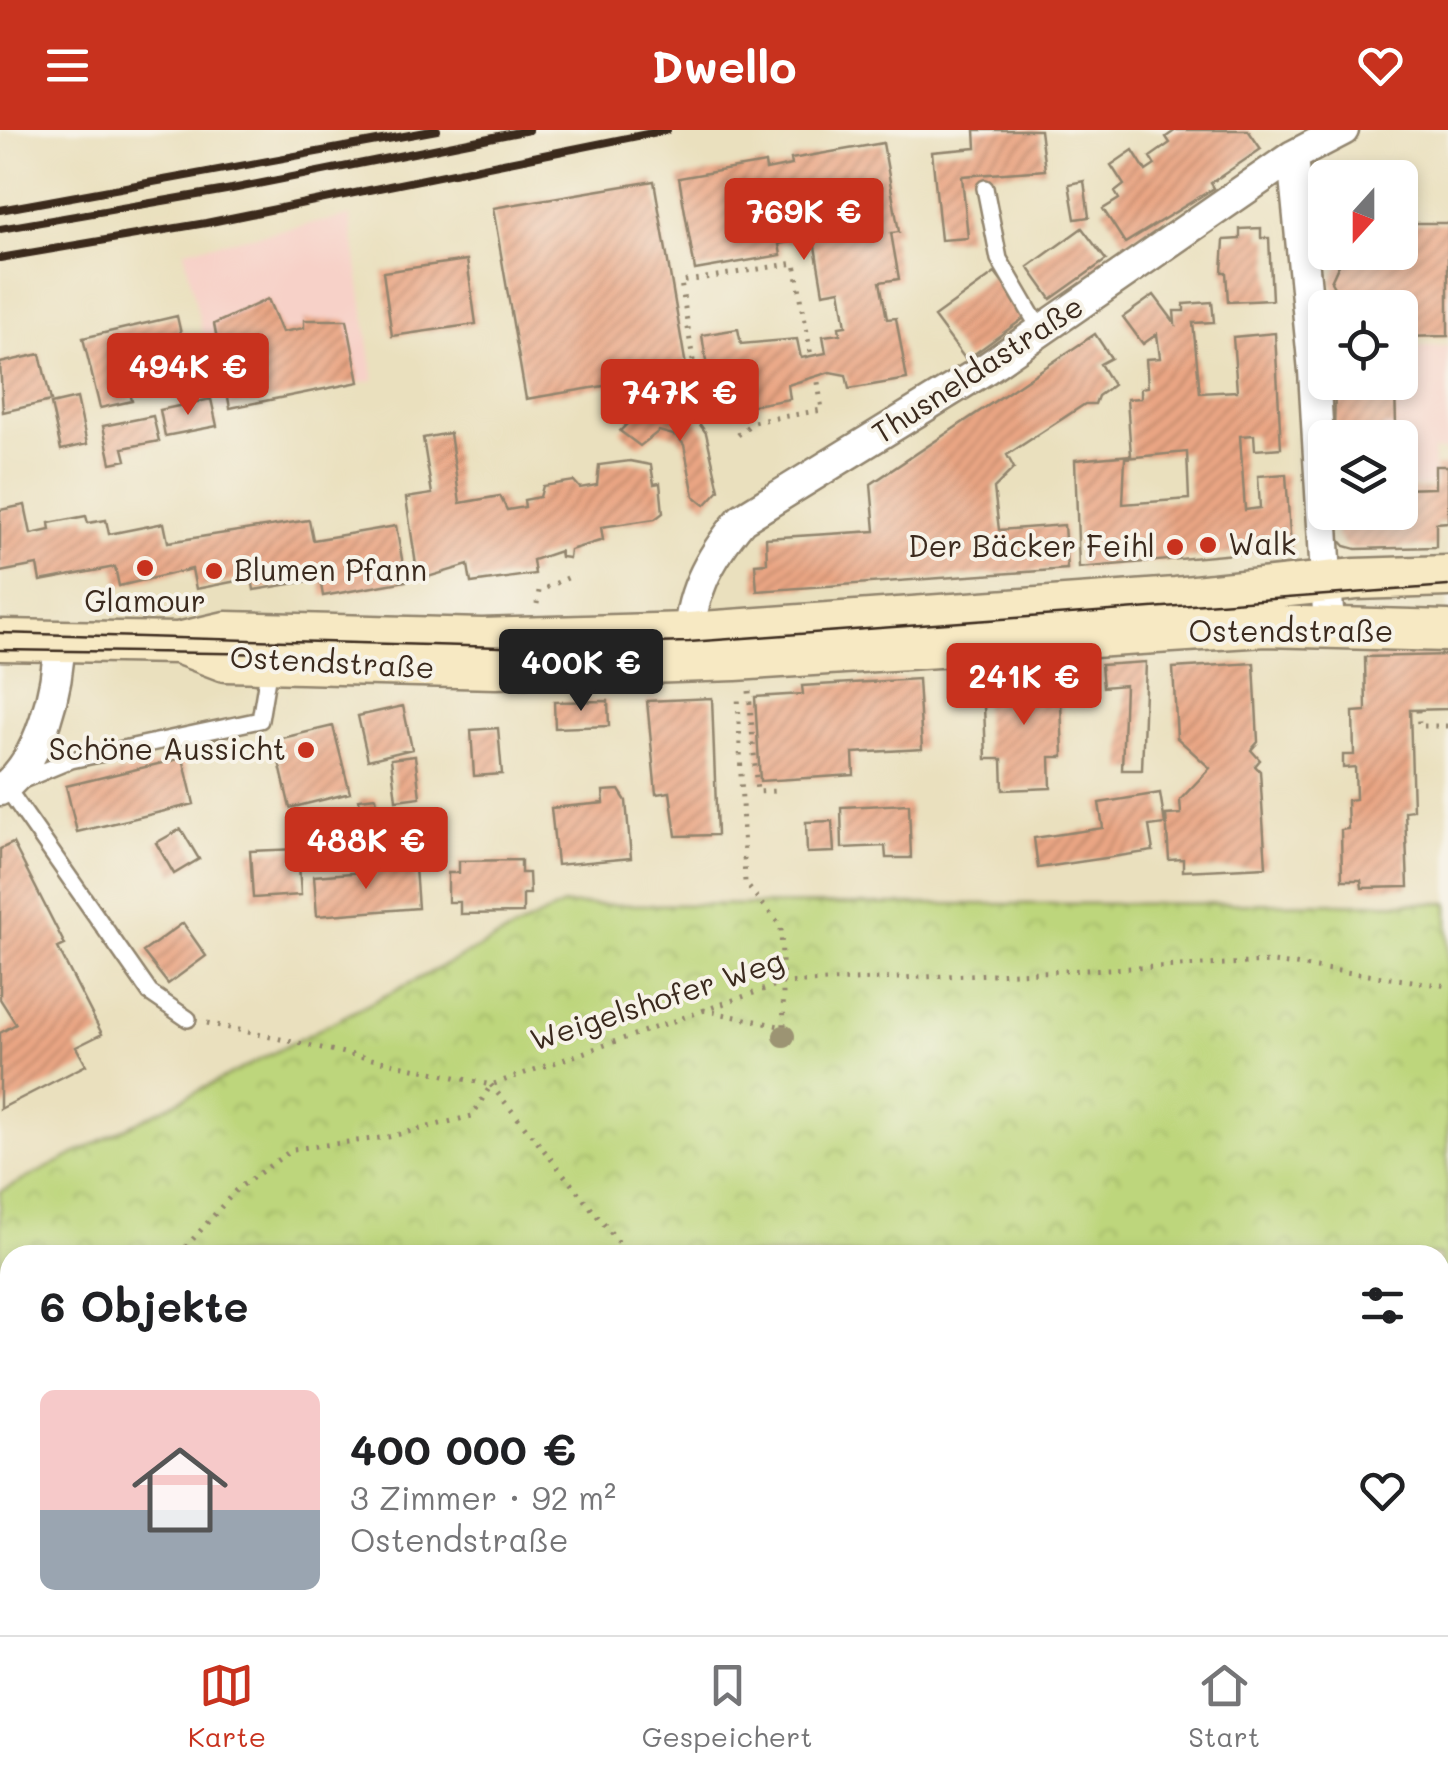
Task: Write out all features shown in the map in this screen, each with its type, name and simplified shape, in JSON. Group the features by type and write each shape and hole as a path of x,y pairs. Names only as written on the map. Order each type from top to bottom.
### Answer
{"main road":[{"name":"Ostendstraße","path":"178,643 225,661 496,668 1326,582 1448,576"},
{"name":"Ostendstraße","path":"0,640 178,643 226,632 689,648 742,674 1230,628 1448,631"}],"street":[{"name":"Thusneldastraße","path":"689,648 699,586 718,547 742,519 1040,331 1293,156 1343,130"},
{"path":"1293,156 1314,371 1329,628"},
{"path":"3,788 52,708 59,639"}],"lane":[{"path":"985,188 999,259 1040,331"},
{"path":"188,1019 150,994 3,788 70,760 260,720 269,664"}],"path":[{"path":"701,413 681,282 795,263 811,356"},
{"path":"738,435 753,422 822,410 817,375"},
{"path":"537,607 538,591 574,575"},
{"path":"742,674 757,792 777,791"},
{"path":"700,1010 784,1027 781,926 745,883 742,674"},
{"path":"1418,710 1418,726 1448,726"},
{"name":"Weigelshofer Weg","path":"491,1085 782,983 1272,962 1448,986"},
{"path":"188,1019 491,1085 621,1245"},
{"path":"188,1245 236,1190 294,1149 388,1137 472,1116 491,1085"}],"shaded area":[{"path":"350,216 374,380 219,410 184,250"},
{"path":"1448,346 1448,450 1433,451 1434,486 1418,486 1418,420 1335,420 1334,400 1418,400 1418,347"}],"green space":[{"path":"1448,903 1448,1245 0,1245 0,1192 563,905"}],"building":[{"path":"975,130 1040,130 1045,170 962,176 968,238 941,240 932,152 976,148"},
{"path":"1176,130 1248,130 1261,149 1211,183 1214,188 1125,243 1103,209 1119,199 1115,192 1124,185 1111,165 1133,150 1146,171 1155,165 1150,157 1170,143 1166,137"},
{"path":"883,143 899,232 891,233 899,279 880,282 887,319 896,318 907,379 849,389 846,375 830,372 788,385 790,399 730,409 724,371 708,374 702,335 738,329 741,344 797,339 801,358 826,353 823,336 840,334 839,327 846,326 840,290 823,293 815,246 807,248 805,239 779,244 781,255 695,270 679,178 765,163 766,170 792,165 791,159"},
{"path":"654,181 687,372 526,399 493,208"},
{"path":"1084,181 1089,217 1075,219 1069,184"},
{"path":"1418,223 1448,223 1448,336 1418,337 1418,290 1335,290 1331,282 1336,270 1418,270"},
{"path":"1082,228 1106,260 1051,299 1028,267"},
{"path":"1261,228 1261,238 1269,238 1272,300 1228,302 1226,272 1222,272 1224,240 1240,239 1240,229"},
{"path":"467,260 476,324 392,336 383,272"},
{"path":"995,273 1027,316 966,360 934,317"},
{"path":"1154,295 1175,323 1174,311 1184,311 1184,304 1212,302 1214,322 1193,323 1200,393 1237,391 1233,337 1275,333 1281,448 1255,450 1254,435 1240,436 1245,510 1260,508 1258,476 1286,474 1291,549 1079,568 1075,460 1131,455 1127,399 1141,398 1141,388 1148,387 1146,359 1160,358 1157,334 1143,344 1123,317","holes":["1187,452 1189,499 1123,504 1125,458"]},
{"path":"268,299 282,332 304,328 304,320 347,320 359,382 230,408 214,324"},
{"path":"177,316 190,374 129,388 132,401 100,408 83,338"},
{"path":"1095,334 1111,358 1100,364 1113,385 1098,396 1095,404 1085,404 1007,455 1014,468 994,488 999,530 1064,525 1067,569 757,591 755,564 767,563 766,538 875,531 871,484"},
{"path":"40,354 51,401 3,412 0,363"},
{"path":"77,398 87,444 61,450 51,404"},
{"path":"211,399 217,426 165,436 160,410"},
{"path":"1335,400 1395,400 1396,420 1334,420"},
{"path":"654,406 675,407 694,416 706,433 719,490 705,505 694,496 684,445 677,436 659,431 640,446 620,431 636,415"},
{"path":"153,416 159,441 123,448 126,460 111,463 103,426"},
{"path":"450,433 460,503 500,496 507,510 525,507 524,500 540,497 543,486 574,481 580,488 597,485 599,465 630,461 651,465 654,484 660,483 663,513 655,519 601,527 603,540 570,550 569,558 561,557 560,551 533,560 535,574 471,583 468,565 428,577 417,572 406,498 432,494 423,438"},
{"path":"1435,466 1448,466 1448,522 1436,523 1436,547 1356,549 1345,546 1337,537 1337,530 1418,530 1418,488 1435,488"},
{"path":"25,505 31,534 50,530 49,523 86,516 88,523 106,520 109,534 164,523 168,542 309,520 313,540 396,526 406,581 323,596 320,579 254,590 252,578 196,589 192,569 119,586 115,567 40,581 37,565 0,572 0,510"},
{"path":"1448,655 1448,709 1410,710 1413,810 1405,811 1408,887 1362,888 1361,880 1342,880 1341,830 1348,829 1347,800 1356,799 1355,767 1343,768 1343,755 1354,755 1353,712 1366,711 1365,657"},
{"path":"1146,662 1142,770 1122,770 1125,685 1103,687 1101,665"},
{"path":"1254,663 1258,742 1251,750 1260,760 1255,766 1260,771 1266,867 1183,871 1183,859 1169,860 1166,815 1181,814 1180,800 1210,768 1177,738 1173,668"},
{"path":"1060,676 1063,757 1050,757 1051,788 1003,790 1002,759 986,759 983,678"},
{"path":"918,679 922,749 853,753 854,775 760,781 755,697 803,694 802,686"},
{"path":"712,698 717,835 676,836 670,792 656,794 647,701"},
{"path":"608,701 609,726 555,728 554,702"},
{"path":"403,706 412,749 368,760 358,716"},
{"path":"333,726 350,793 290,808 274,740"},
{"path":"498,728 502,774 474,776 471,730"},
{"path":"415,756 420,797 396,800 391,759"},
{"path":"183,758 194,804 77,832 66,786"},
{"path":"619,790 626,801 631,858 557,865 551,808 604,803 603,791"},
{"path":"1160,793 1165,824 1149,826 1153,851 1038,868 1034,838 1103,828 1099,803"},
{"path":"376,797 379,826 363,828 359,799"},
{"path":"909,804 911,858 886,858 885,846 842,848 841,807"},
{"path":"832,821 834,852 807,853 806,822"},
{"path":"181,829 199,859 174,874 156,843"},
{"path":"13,843 65,945 58,948 102,1034 76,1047 86,1065 0,1109 0,1033 16,1024 0,999 0,849"},
{"path":"298,849 301,895 253,898 250,851"},
{"path":"521,860 521,873 529,873 530,894 523,894 523,913 460,914 460,902 448,902 448,873 459,873 459,861"},
{"path":"415,868 418,908 317,916 314,876"},
{"path":"183,923 206,956 168,984 143,952"}],"tram line":[{"path":"0,633 501,647 689,642 1448,586"},
{"path":"0,650 280,654"}],"railway":[{"path":"0,210 437,130"},
{"path":"0,229 232,189 529,130"},
{"path":"0,258 206,223 667,130"}],"place":[{"name":"Walk","path":"1208,545"},
{"name":"Der Bäcker Feihl","path":"1175,547"},
{"name":"Glamour","path":"145,568"},
{"name":"Blumen Pfann","path":"214,571"},
{"name":"Schöne Aussicht","path":"306,750"}]}
